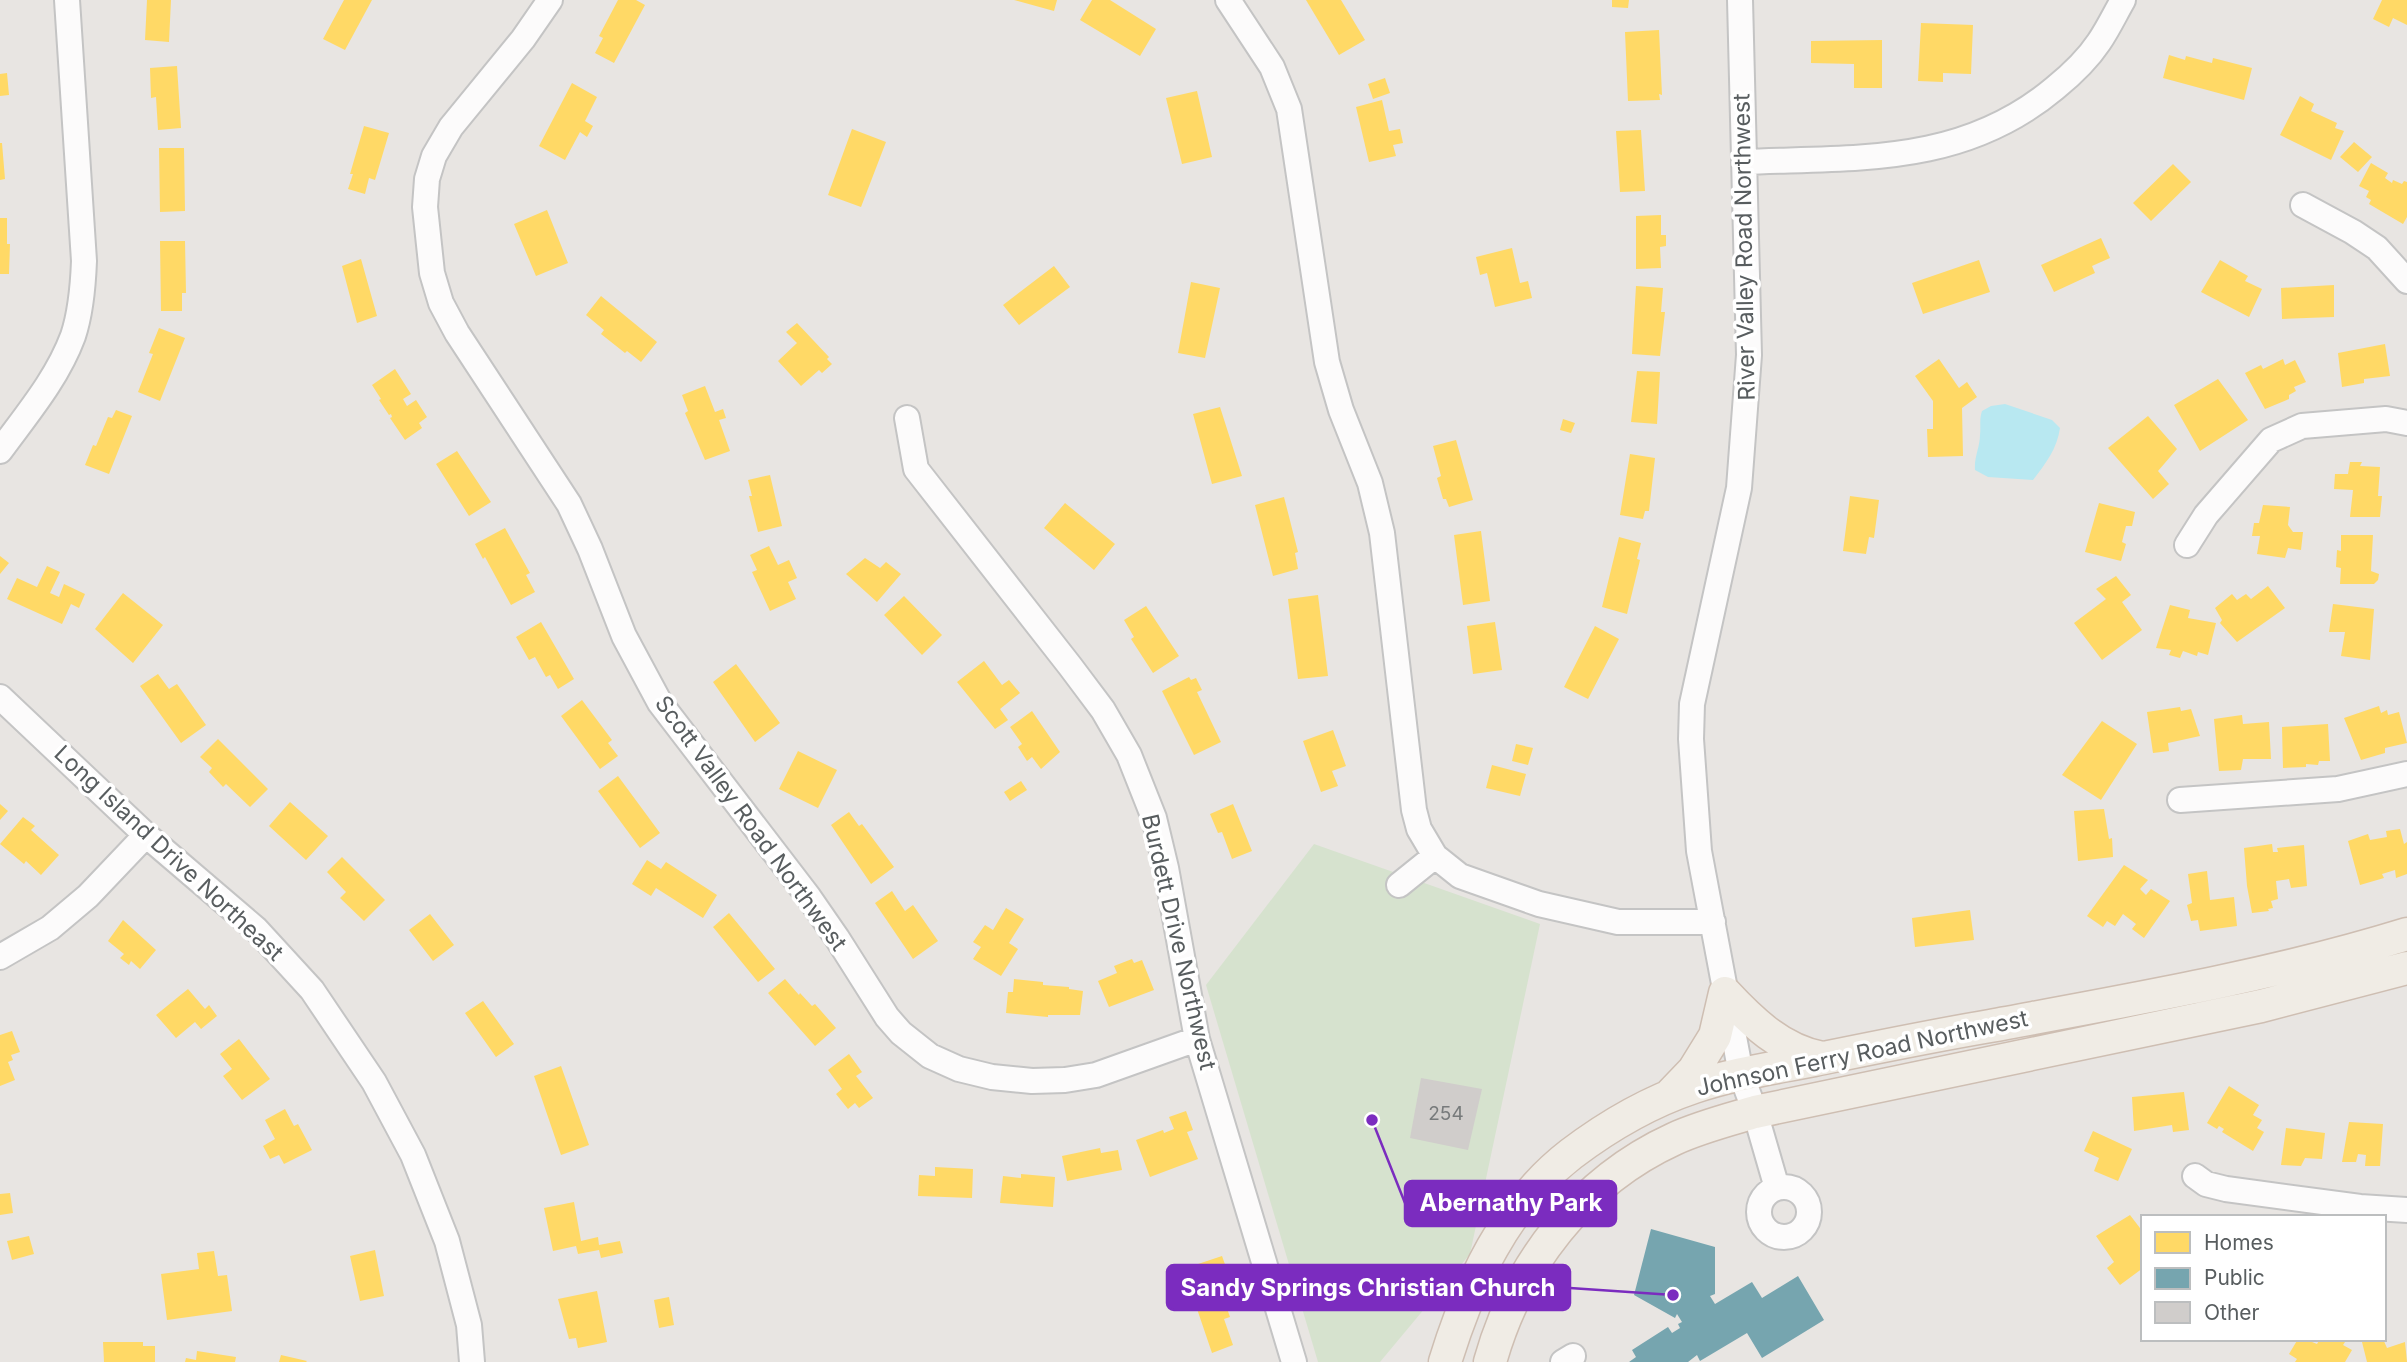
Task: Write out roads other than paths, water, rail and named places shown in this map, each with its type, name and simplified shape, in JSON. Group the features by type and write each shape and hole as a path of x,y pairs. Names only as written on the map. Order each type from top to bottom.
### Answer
{"main road":[{"name":"Johnson Ferry Road Northwest","path":"1445,1362 1465,1301 1483,1264 1524,1202 1569,1156 1630,1114 1670,1096 1694,1086 1741,1074 2216,983 2407,934"},
{"name":"Johnson Ferry Road Northwest","path":"1490,1362 1506,1314 1532,1264 1547,1242 1584,1201 1615,1174 1657,1147 1710,1125 1755,1112 2261,1006 2407,968"},
{"path":"1725,993 1773,1038 1799,1052 1822,1058"},
{"path":"1670,1096 1694,1070 1711,1044 1725,993"},
{"path":"1472,1362 1478,1324 1491,1287 1520,1240 1552,1199 1594,1160 1624,1138 1662,1118 1714,1098 1741,1074"}],"street":[{"path":"0,451 60,365 74,335 82,299 85,261 67,0"},
{"name":"Scott Valley Road Northwest","path":"550,0 523,39 451,127 434,156 425,206 432,273 442,303 457,333 569,504 624,636 660,703 808,896 838,938 887,1017 901,1033 930,1056 959,1069 992,1077 1032,1081 1065,1080 1096,1075 1198,1039"},
{"path":"1228,0 1272,67 1289,109 1327,362 1341,410 1370,483 1382,533 1419,829 1435,856 1460,876 1539,904 1618,922 1713,922"},
{"name":"River Valley Road Northwest","path":"1740,0 1748,391 1739,488 1692,704 1691,739 1699,851 1741,1074 1789,1190 1824,1184"},
{"path":"1744,162 1895,155 1929,150 1987,130 2038,102 2072,73 2099,43 2123,0"},
{"path":"2303,205 2377,248 2407,281"},
{"name":"Burdett Drive Northwest","path":"906,418 916,470 1103,710 1129,755 1154,818 1198,1039 1294,1362"},
{"path":"2187,545 2206,515 2271,440 2302,426 2386,419 2407,423"},
{"name":"Long Island Drive Northeast","path":"0,697 146,835 256,929 312,990 374,1082 413,1155 447,1241 469,1325 472,1362"},
{"path":"2180,800 2338,789 2407,774"},
{"path":"0,957 50,928 78,904 146,835"},
{"path":"1399,885 1435,856"},
{"path":"2195,1176 2206,1184 2227,1189 2360,1212 2407,1210"}],"water":[{"path":"2005,404 2052,420 2060,428 2054,449 2033,480 1988,477 1975,470 1982,411 1991,406"}],"place":[{"name":"Abernathy Park","path":"1372,1120"},
{"name":"Sandy Springs Christian Church","path":"1673,1295"}]}
